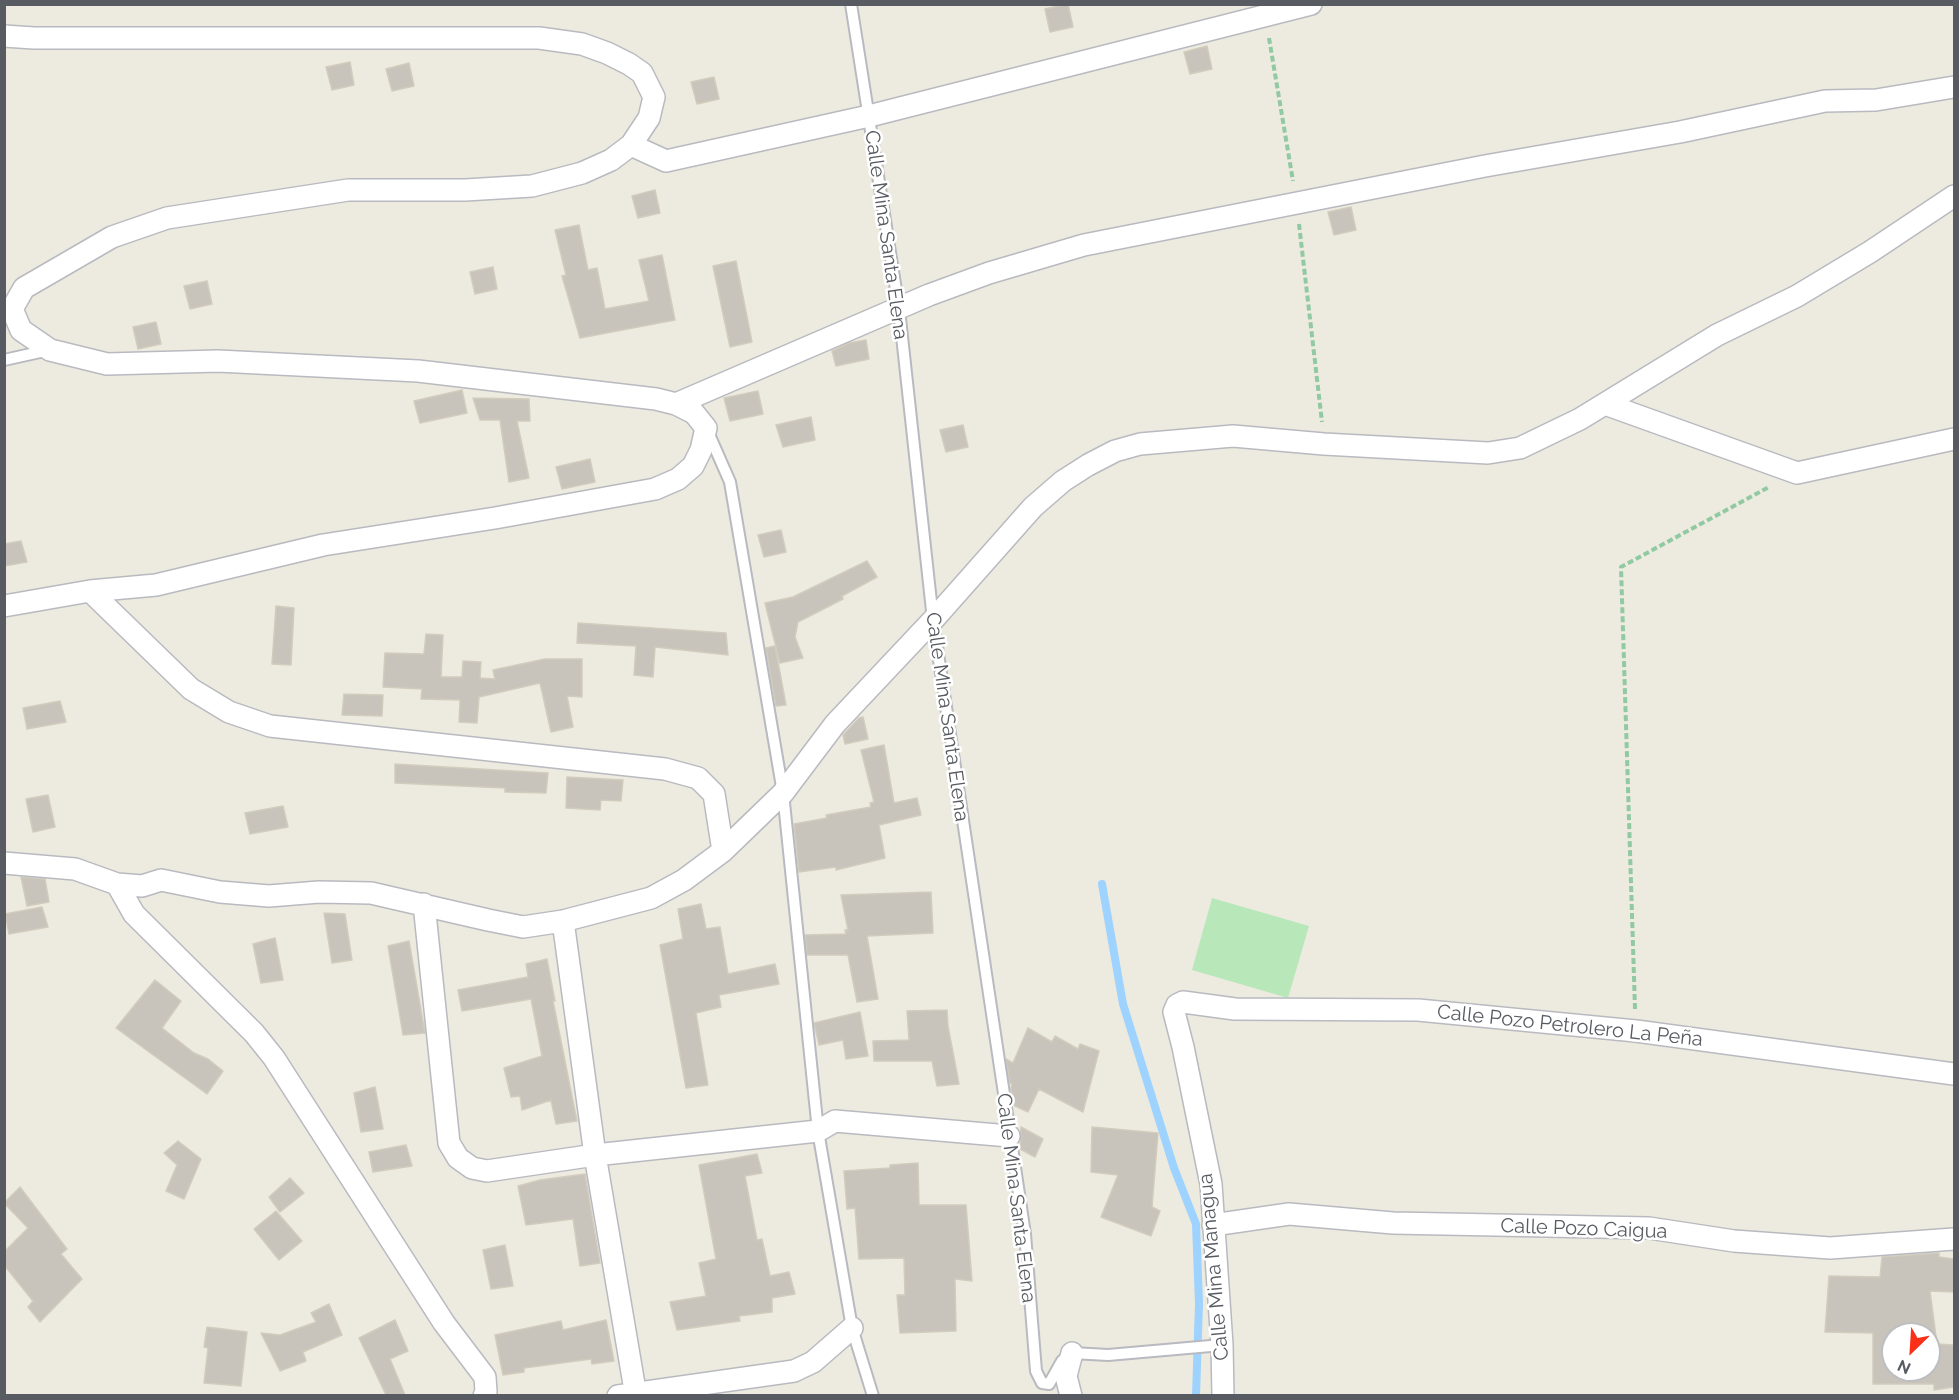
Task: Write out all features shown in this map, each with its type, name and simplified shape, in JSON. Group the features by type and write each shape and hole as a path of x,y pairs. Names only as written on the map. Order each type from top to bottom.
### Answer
{"street":[{"path":"631,145 666,161 869,116 1311,4"},
{"path":"4,36 34,38 539,38 582,44 608,53 642,73 654,98 649,118 640,134 631,145 611,160 582,173 532,186 465,190 348,190 167,218 112,237 24,288 12,309 13,328 50,350 108,364 218,361 418,371 656,399 676,404 694,413 706,428 701,450 693,466 678,479 655,489 323,546 156,585 90,591 4,606"},
{"path":"676,404 929,295 989,273 1095,243 1485,166 1680,132 1825,101 1876,100 1954,87"},
{"path":"4,863 75,869 117,884 142,886 162,880 220,892 269,896 319,892 371,893 523,927 563,921 651,898 684,880 723,851 783,793 835,724 933,620 1033,507 1063,481 1088,465 1115,451 1140,444 1233,436 1324,444 1488,453 1520,447 1580,419 1717,335 1797,296 1870,252 1954,196"},
{"path":"1605,404 1797,473 1954,440"},
{"path":"90,591 191,689 229,712 270,726 665,769 698,778 714,794 723,851"},
{"path":"117,884 134,914 254,1033 274,1058 444,1323 485,1377 484,1395"},
{"path":"424,904 449,1143 458,1158 472,1168 487,1171 595,1155 818,1131 835,1121 1009,1136"},
{"path":"563,921 630,1394 794,1371 813,1362 852,1328"},
{"name":"Calle Pozo Petrolero La Peña","path":"1183,1002 1234,1009 1418,1010 1636,1031 1954,1074"},
{"name":"Calle Mina Managua","path":"1183,1002 1177,1005 1174,1012 1211,1184 1222,1345 1223,1395"},
{"name":"Calle Pozo Caigua","path":"1213,1225 1289,1214 1393,1223 1649,1228 1734,1241 1830,1248 1954,1239"},
{"path":"1071,1395 1066,1376 1072,1353"}],"lane":[{"name":"Calle Mina Santa Elena","path":"851,4 898,309 933,620 1025,1234 1034,1358 1036,1371 1042,1383 1049,1384 1062,1361 1072,1353"},
{"path":"4,360 50,350"},
{"path":"706,428 730,482 783,793 818,1131 852,1328 873,1395"},
{"path":"1072,1353 1108,1355 1222,1345"}],"path":[{"path":"1636,1031 1621,567 1797,473"}],"green space":[{"path":"1212,898 1309,926 1288,998 1192,970"}],"building":[{"path":"1068,4 1073,27 1050,32 1045,9"},
{"path":"1207,46 1212,69 1190,74 1184,52"},
{"path":"350,62 354,85 332,90 326,67"},
{"path":"409,63 414,86 392,91 386,69"},
{"path":"714,77 719,99 697,104 691,82"},
{"path":"655,190 660,213 638,218 632,196"},
{"path":"1351,207 1356,230 1334,235 1328,212"},
{"path":"579,225 588,270 597,268 605,309 649,301 639,260 662,255 675,320 580,338 562,276 566,275 555,230"},
{"path":"736,261 752,342 730,347 713,266"},
{"path":"493,267 497,289 475,294 470,272"},
{"path":"207,281 212,304 190,309 184,286"},
{"path":"156,322 161,344 138,349 133,327"},
{"path":"866,340 869,359 836,366 832,351 849,343"},
{"path":"462,390 467,413 420,423 414,401"},
{"path":"758,391 763,414 730,421 724,398"},
{"path":"473,398 529,399 530,421 517,421 529,478 509,482 500,420 480,420"},
{"path":"811,417 815,440 783,447 776,425"},
{"path":"963,425 968,447 946,452 940,430"},
{"path":"590,459 595,482 562,489 556,467"},
{"path":"781,530 786,552 764,557 758,535"},
{"path":"21,541 27,562 4,566 4,544"},
{"path":"867,561 877,577 842,596 843,599 798,622 795,637 803,658 780,663 765,603 793,597"},
{"path":"276,606 294,608 291,665 272,664"},
{"path":"578,623 726,633 728,655 655,647 653,677 634,675 636,646 577,643"},
{"path":"426,634 443,635 441,677 462,677 463,661 481,662 480,678 495,679 493,670 545,659 582,659 582,697 567,696 573,727 551,732 540,683 479,697 477,723 459,722 460,700 421,699 422,689 383,687 385,653 424,654"},
{"path":"775,646 786,705 776,706 766,648"},
{"path":"344,694 383,695 382,716 342,715"},
{"path":"60,701 66,722 27,729 23,708"},
{"path":"863,717 868,739 845,744 843,735 859,718"},
{"path":"884,745 894,803 917,798 921,815 879,825 885,858 836,870 836,867 799,872 794,824 827,818 826,815 871,807 870,803 874,802 861,750"},
{"path":"395,764 548,773 546,793 505,792 505,788 395,783"},
{"path":"567,777 623,780 621,801 601,800 600,810 566,808"},
{"path":"48,795 55,827 33,832 26,799"},
{"path":"283,806 288,827 250,834 245,813"},
{"path":"21,877 45,879 49,902 27,906"},
{"path":"931,892 933,933 867,936 878,999 857,1002 848,955 807,955 805,935 846,934 845,930 848,930 841,895"},
{"path":"701,904 706,929 720,927 728,974 775,964 779,984 719,995 721,1007 696,1013 708,1085 686,1088 660,945 683,939 678,909"},
{"path":"42,907 48,927 9,934 5,914"},
{"path":"324,913 345,914 352,960 332,963"},
{"path":"275,938 283,980 261,983 253,944"},
{"path":"409,941 425,1033 403,1035 388,946"},
{"path":"547,959 577,1121 556,1124 551,1100 522,1110 520,1096 511,1097 504,1068 542,1056 531,999 462,1011 458,990 528,977 526,964"},
{"path":"155,980 181,1001 162,1028 194,1053 208,1059 223,1071 207,1094 116,1028"},
{"path":"947,1010 959,1084 937,1086 932,1061 874,1061 873,1041 909,1040 907,1011"},
{"path":"860,1012 868,1056 846,1059 843,1040 819,1045 814,1023"},
{"path":"1028,1028 1052,1042 1055,1036 1078,1049 1080,1044 1099,1051 1083,1112 1039,1089 1028,1112 1013,1105 1012,1084 1006,1059 1013,1063"},
{"path":"375,1087 383,1129 361,1132 354,1093"},
{"path":"1021,1127 1043,1139 1035,1157 1020,1149"},
{"path":"1092,1127 1158,1133 1152,1207 1160,1211 1151,1236 1101,1217 1118,1175 1091,1172"},
{"path":"178,1141 201,1159 184,1199 166,1191 177,1165 164,1153"},
{"path":"406,1145 412,1166 373,1172 369,1152"},
{"path":"757,1154 762,1173 745,1176 757,1240 762,1239 770,1276 789,1272 795,1294 772,1298 772,1312 739,1316 740,1321 677,1330 670,1302 706,1296 699,1263 716,1259 699,1165"},
{"path":"918,1163 919,1205 966,1205 972,1281 955,1279 956,1331 900,1333 897,1295 905,1295 904,1258 859,1259 855,1208 847,1209 844,1171 890,1168 890,1165"},
{"path":"585,1174 600,1263 580,1266 573,1219 526,1225 518,1186 540,1180"},
{"path":"290,1178 304,1193 280,1212 269,1197"},
{"path":"20,1187 67,1249 61,1254 82,1279 40,1322 28,1307 33,1301 4,1265 4,1252 28,1228 4,1203"},
{"path":"276,1211 302,1241 279,1260 254,1229"},
{"path":"505,1245 513,1286 491,1289 483,1250"},
{"path":"1939,1253 1939,1257 1954,1259 1954,1292 1930,1291 1934,1322 1881,1322 1881,1382 1941,1382 1941,1344 1954,1345 1954,1387 1934,1390 1934,1384 1873,1384 1873,1333 1825,1332 1829,1276 1880,1277 1882,1257"},
{"path":"329,1304 342,1335 303,1352 306,1361 280,1371 261,1333 280,1335 316,1322 311,1313"},
{"path":"395,1320 408,1351 390,1359 405,1395 386,1395 359,1338"},
{"path":"606,1320 614,1361 592,1364 591,1359 524,1368 524,1372 503,1375 495,1335 561,1321 563,1330"},
{"path":"207,1327 247,1332 241,1386 204,1383 208,1348 204,1347"}],"waterway":[{"path":"1102,884 1123,1004 1174,1168 1196,1224 1199,1304 1196,1396"}]}
